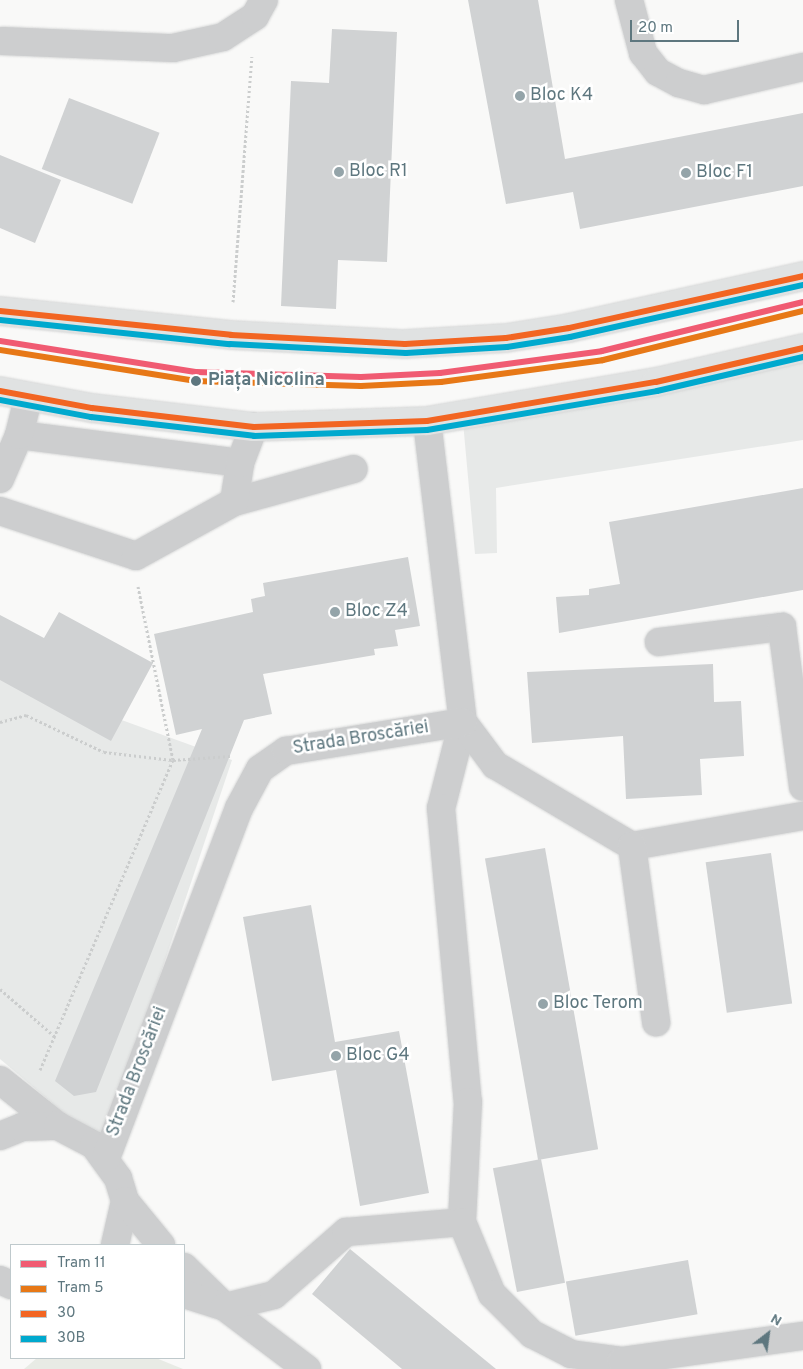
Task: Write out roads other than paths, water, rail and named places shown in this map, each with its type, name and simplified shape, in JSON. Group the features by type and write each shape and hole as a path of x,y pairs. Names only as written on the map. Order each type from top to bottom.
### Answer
{"main road":[{"path":"0,311 231,335 405,344 506,338 689,304 803,276"},
{"path":"0,391 28,398 254,427 427,421 656,382 803,348"}],"street":[{"path":"629,0 643,53 658,72 679,83 704,90 803,67"},
{"path":"3,41 173,48 223,37 260,8"},
{"path":"0,479 19,435 28,398"},
{"path":"427,421 463,722 441,808 468,1102 462,1222 492,1294 532,1334 571,1354 622,1361 803,1336"},
{"path":"234,502 240,463 254,427"},
{"path":"19,435 240,463"},
{"path":"0,511 136,556 234,502 354,469"},
{"path":"659,642 793,625 803,787"},
{"path":"463,722 495,765 632,846 803,816"},
{"name":"Strada Broscăriei","path":"106,1158 239,808 260,769 286,751 463,722"},
{"path":"632,846 656,1022"},
{"path":"0,1080 58,1126 86,1140 106,1158 125,1201 160,1244"},
{"path":"0,1136 22,1127 58,1126"},
{"path":"114,1244 125,1201"},
{"path":"185,1294 225,1306 274,1295 346,1232 462,1222"},
{"path":"185,1268 225,1306 307,1369"}],"tram line":[{"name":"11","path":"0,341 196,372 361,377 440,373 602,351 803,302"},
{"name":"5","path":"0,350 195,381 361,386 441,382 603,360 803,311"}],"place":[{"name":"Bloc K4","path":"520,96"},
{"name":"Bloc R1","path":"339,172"},
{"name":"Bloc F1","path":"686,173"},
{"name":"Piața Nicolina","path":"196,381"},
{"name":"Bloc Z4","path":"335,612"},
{"name":"Bloc Terom","path":"543,1004"},
{"name":"Bloc G4","path":"336,1056"}]}
